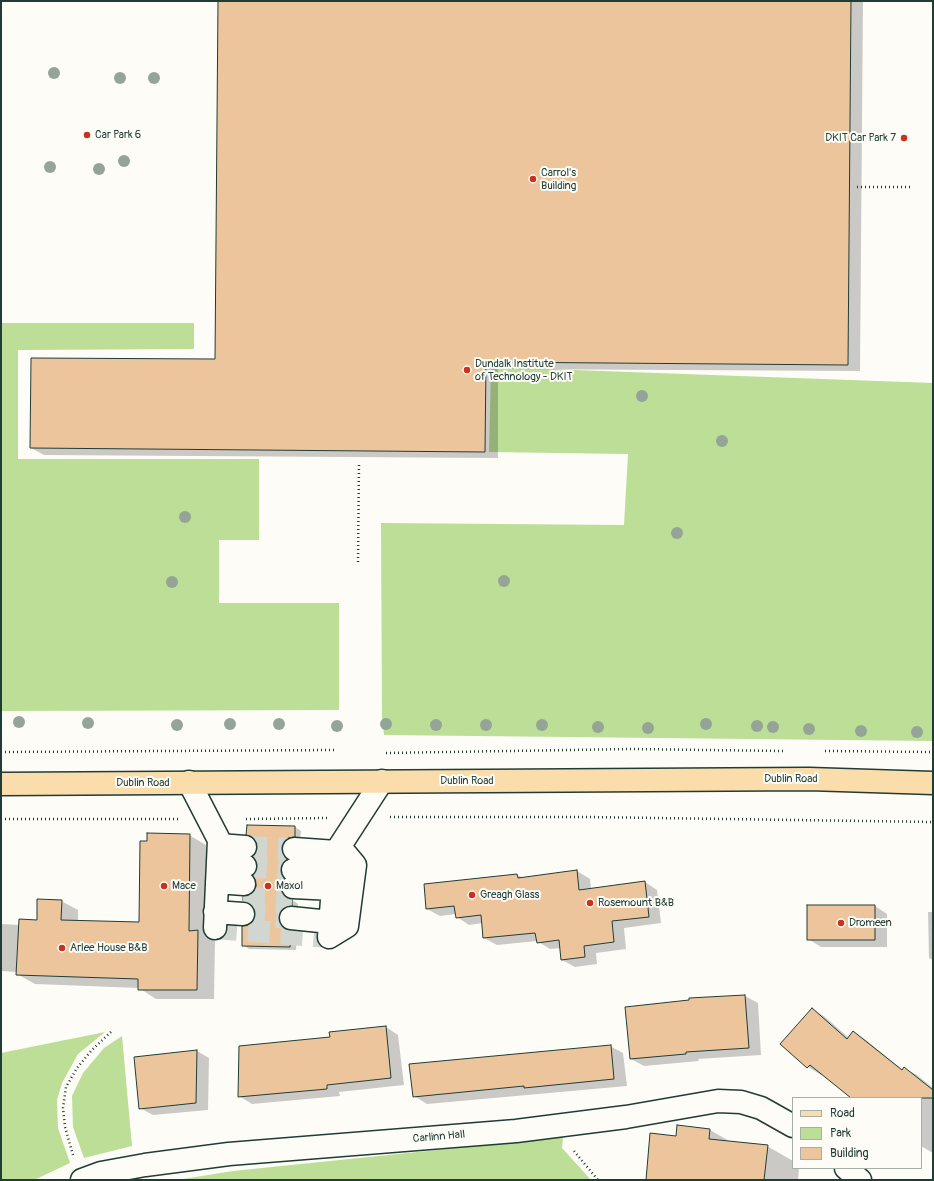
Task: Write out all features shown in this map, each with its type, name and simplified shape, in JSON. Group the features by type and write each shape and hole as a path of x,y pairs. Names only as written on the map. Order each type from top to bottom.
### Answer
{"main road":[{"name":"Dublin Road","path":"1,784 809,779 933,783"}],"street":[{"path":"334,881 359,817 382,781"},
{"path":"189,782 219,840 216,888"},
{"path":"293,885 334,881"},
{"path":"293,885 334,881"},
{"path":"293,885 334,881"},
{"path":"216,888 244,882"},
{"path":"216,888 244,882"},
{"path":"216,888 244,882"},
{"name":"Carlinn Hall","path":"82,1180 102,1173 138,1166 229,1154 516,1131 626,1117 718,1101 741,1102 762,1108 792,1125"}],"path":[{"path":"858,187 913,187"},
{"path":"358,562 359,462"},
{"path":"386,753 631,749 790,751"},
{"path":"1,752 334,750"},
{"path":"822,751 933,752"},
{"path":"1,819 588,817 933,822"},
{"path":"74,1157 65,1127 63,1108 66,1087 77,1068 91,1051 113,1030"},
{"path":"570,1146 598,1180"}],"green space":[{"path":"1,323 194,323 194,349 18,350 18,459 259,459 259,540 219,540 219,603 339,603 339,710 1,711"},
{"path":"491,367 933,383 933,741 384,735 382,716 381,523 624,525 628,454 489,452"},
{"path":"105,1032 78,1054 62,1083 57,1100 58,1128 70,1163 34,1180 1,1180 1,1053"},
{"path":"122,1036 132,1146 84,1158 73,1127 72,1096 83,1073 104,1048"},
{"path":"563,1137 562,1148 591,1180 177,1180 233,1171"}],"building":[{"name":"Carrol's Building","path":"218,1 851,1 848,365 486,362 485,452 30,448 31,358 215,359"},
{"path":"247,825 295,826 295,837 288,838 283,842 283,854 287,859 282,864 281,870 284,878 281,886 282,892 286,897 292,899 292,906 286,906 281,910 279,917 279,923 283,928 291,931 290,947 242,946 242,926 248,925 253,921 255,914 254,909 250,904 243,901 243,896 250,895 255,891 256,885 253,875 257,867 253,856 257,848 256,842 252,837 246,835"},
{"path":"147,833 190,834 189,931 198,930 197,990 138,990 138,979 16,975 19,919 37,920 37,899 62,900 61,920 139,922 140,841 147,841"},
{"path":"577,870 579,890 645,881 649,917 612,921 614,942 584,946 585,957 561,960 559,940 537,943 535,933 483,938 481,915 456,918 454,906 426,909 424,884 517,874 518,878"},
{"name":"Dromeen","path":"807,905 875,905 875,940 807,940"},
{"path":"745,995 749,1048 686,1052 686,1054 630,1059 625,1007 689,1000 689,998"},
{"path":"812,1008 847,1039 853,1031 902,1070 904,1067 933,1090 933,1098 850,1097 810,1065 807,1068 780,1044"},
{"path":"386,1026 391,1078 327,1085 327,1089 238,1097 239,1046 330,1037 329,1032"},
{"path":"611,1045 614,1079 413,1097 409,1064"},
{"path":"197,1050 196,1103 139,1109 134,1057"},
{"path":"677,1125 710,1129 709,1139 768,1145 764,1180 646,1180 650,1133 676,1136"}],"tunnel":[{"path":"245,847 294,849"},
{"path":"245,866 293,870"},
{"path":"243,898 292,901"},
{"path":"243,914 291,918"},
{"path":"215,928 329,937"}],"place":[{"name":"Car Park 6","path":"87,135"},
{"name":"DKIT Car Park 7","path":"904,138"},
{"name":"Carrol's Building","path":"533,179"},
{"name":"Dundalk Institute of Technology - DKIT","path":"467,370"},
{"name":"Mace","path":"164,886"},
{"name":"Maxol","path":"268,886"},
{"name":"Greagh Glass","path":"472,895"},
{"name":"Rosemount B&B","path":"590,903"},
{"name":"Dromeen","path":"841,923"},
{"name":"Arlee House B&B","path":"62,948"}]}
